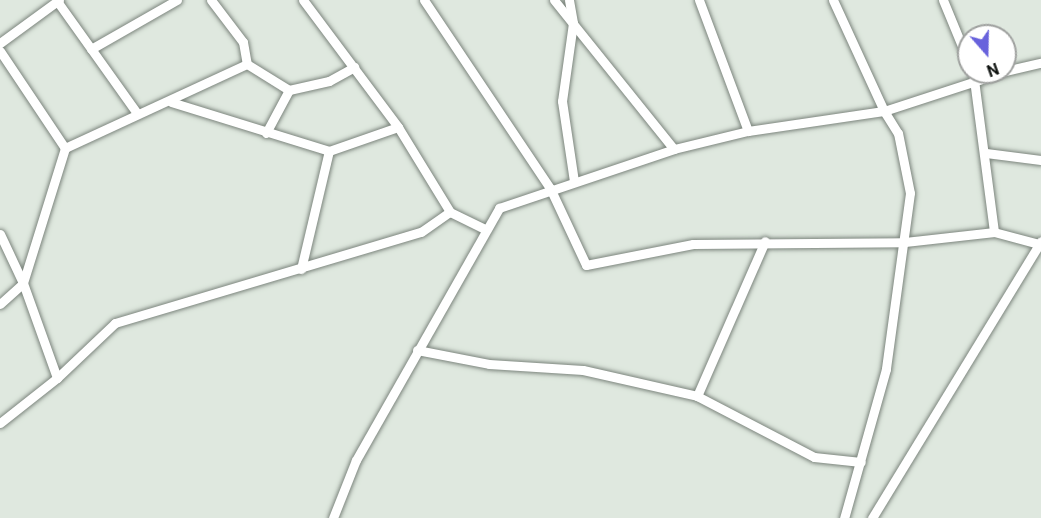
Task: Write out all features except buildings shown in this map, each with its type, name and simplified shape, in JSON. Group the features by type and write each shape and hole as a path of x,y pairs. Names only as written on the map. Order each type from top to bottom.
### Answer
{"street":[{"path":"91,49 177,0"},
{"path":"211,0 243,42 247,64 289,90 329,81 354,67"},
{"path":"303,0 398,127 450,212 485,229"},
{"path":"424,0 549,188 586,265 693,244 905,242 994,232 1040,243 893,488 872,518"},
{"path":"554,0 674,149"},
{"path":"569,0 573,23 562,100 574,181"},
{"path":"699,0 748,131"},
{"path":"833,0 884,111 898,133 910,193 886,369 844,518"},
{"path":"943,0 957,34"},
{"path":"0,43 58,1 137,113"},
{"path":"0,51 65,148"},
{"path":"1017,69 1041,63"},
{"path":"0,304 23,283 65,148 137,113 171,102 247,64"},
{"path":"333,518 356,460 485,229 499,208 549,188 674,149 748,131 884,111 957,82"},
{"path":"975,84 986,153 994,232"},
{"path":"266,133 289,90"},
{"path":"171,102 329,151 398,127"},
{"path":"301,269 329,151"},
{"path":"986,153 1041,160"},
{"path":"0,423 57,378 115,323 301,269 421,231 450,212"},
{"path":"0,234 23,283 57,378"},
{"path":"697,396 765,242"},
{"path":"417,350 489,364 583,370 697,396 814,457 861,462"}]}
